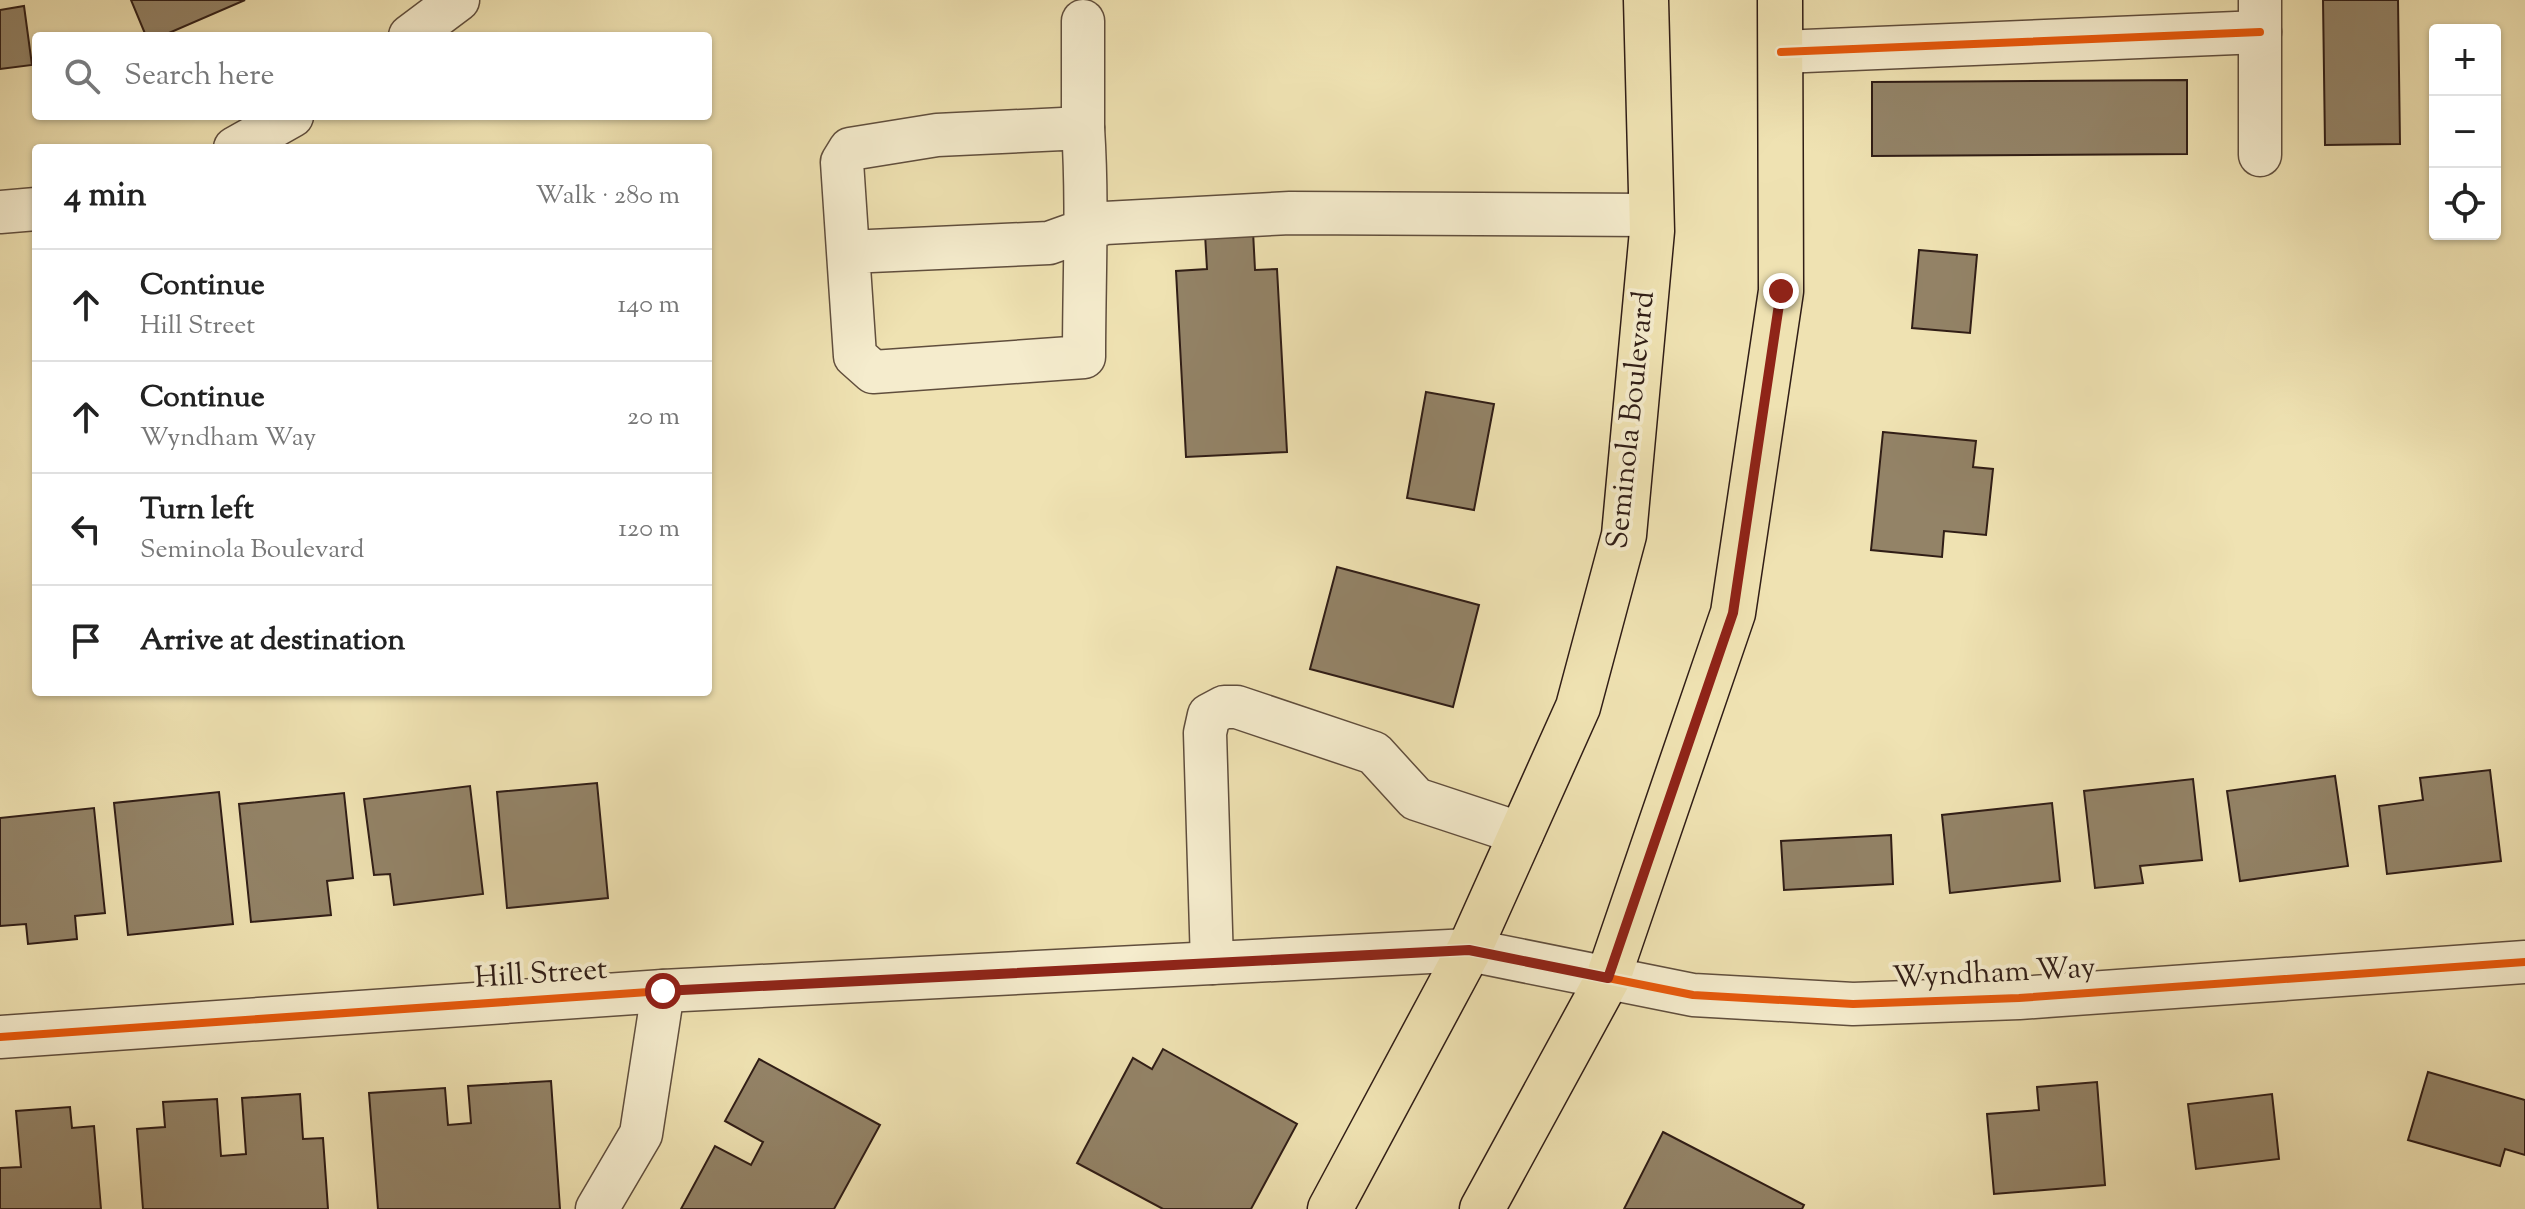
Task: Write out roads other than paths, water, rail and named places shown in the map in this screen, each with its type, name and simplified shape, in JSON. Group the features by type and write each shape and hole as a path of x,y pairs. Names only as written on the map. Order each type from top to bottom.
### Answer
{"main road":[{"name":"Seminola Boulevard","path":"1330,1209 1469,950 1578,707 1624,535 1651,215 1646,0"},
{"path":"1482,1209 1608,978 1733,613 1781,291 1780,0"}],"street":[{"path":"415,32 458,0"},
{"path":"1781,52 2260,16 2260,155"},
{"path":"1083,21 1084,357 1072,361 873,372 855,356 842,162 850,149 937,135 1083,128"},
{"path":"242,144 285,120"},
{"path":"0,212 32,209"},
{"path":"848,252 1049,243 1105,223 1290,213 1651,215"},
{"path":"1212,963 1205,733 1209,715 1224,707 1237,707 1374,753 1416,799 1522,834"},
{"name":"Wyndham Way","path":"1469,950 1693,995 1853,1004 2019,998 2525,962"},
{"name":"Hill Street","path":"0,1037 663,991 1469,950"},
{"path":"597,1209 641,1134 663,991"}]}
